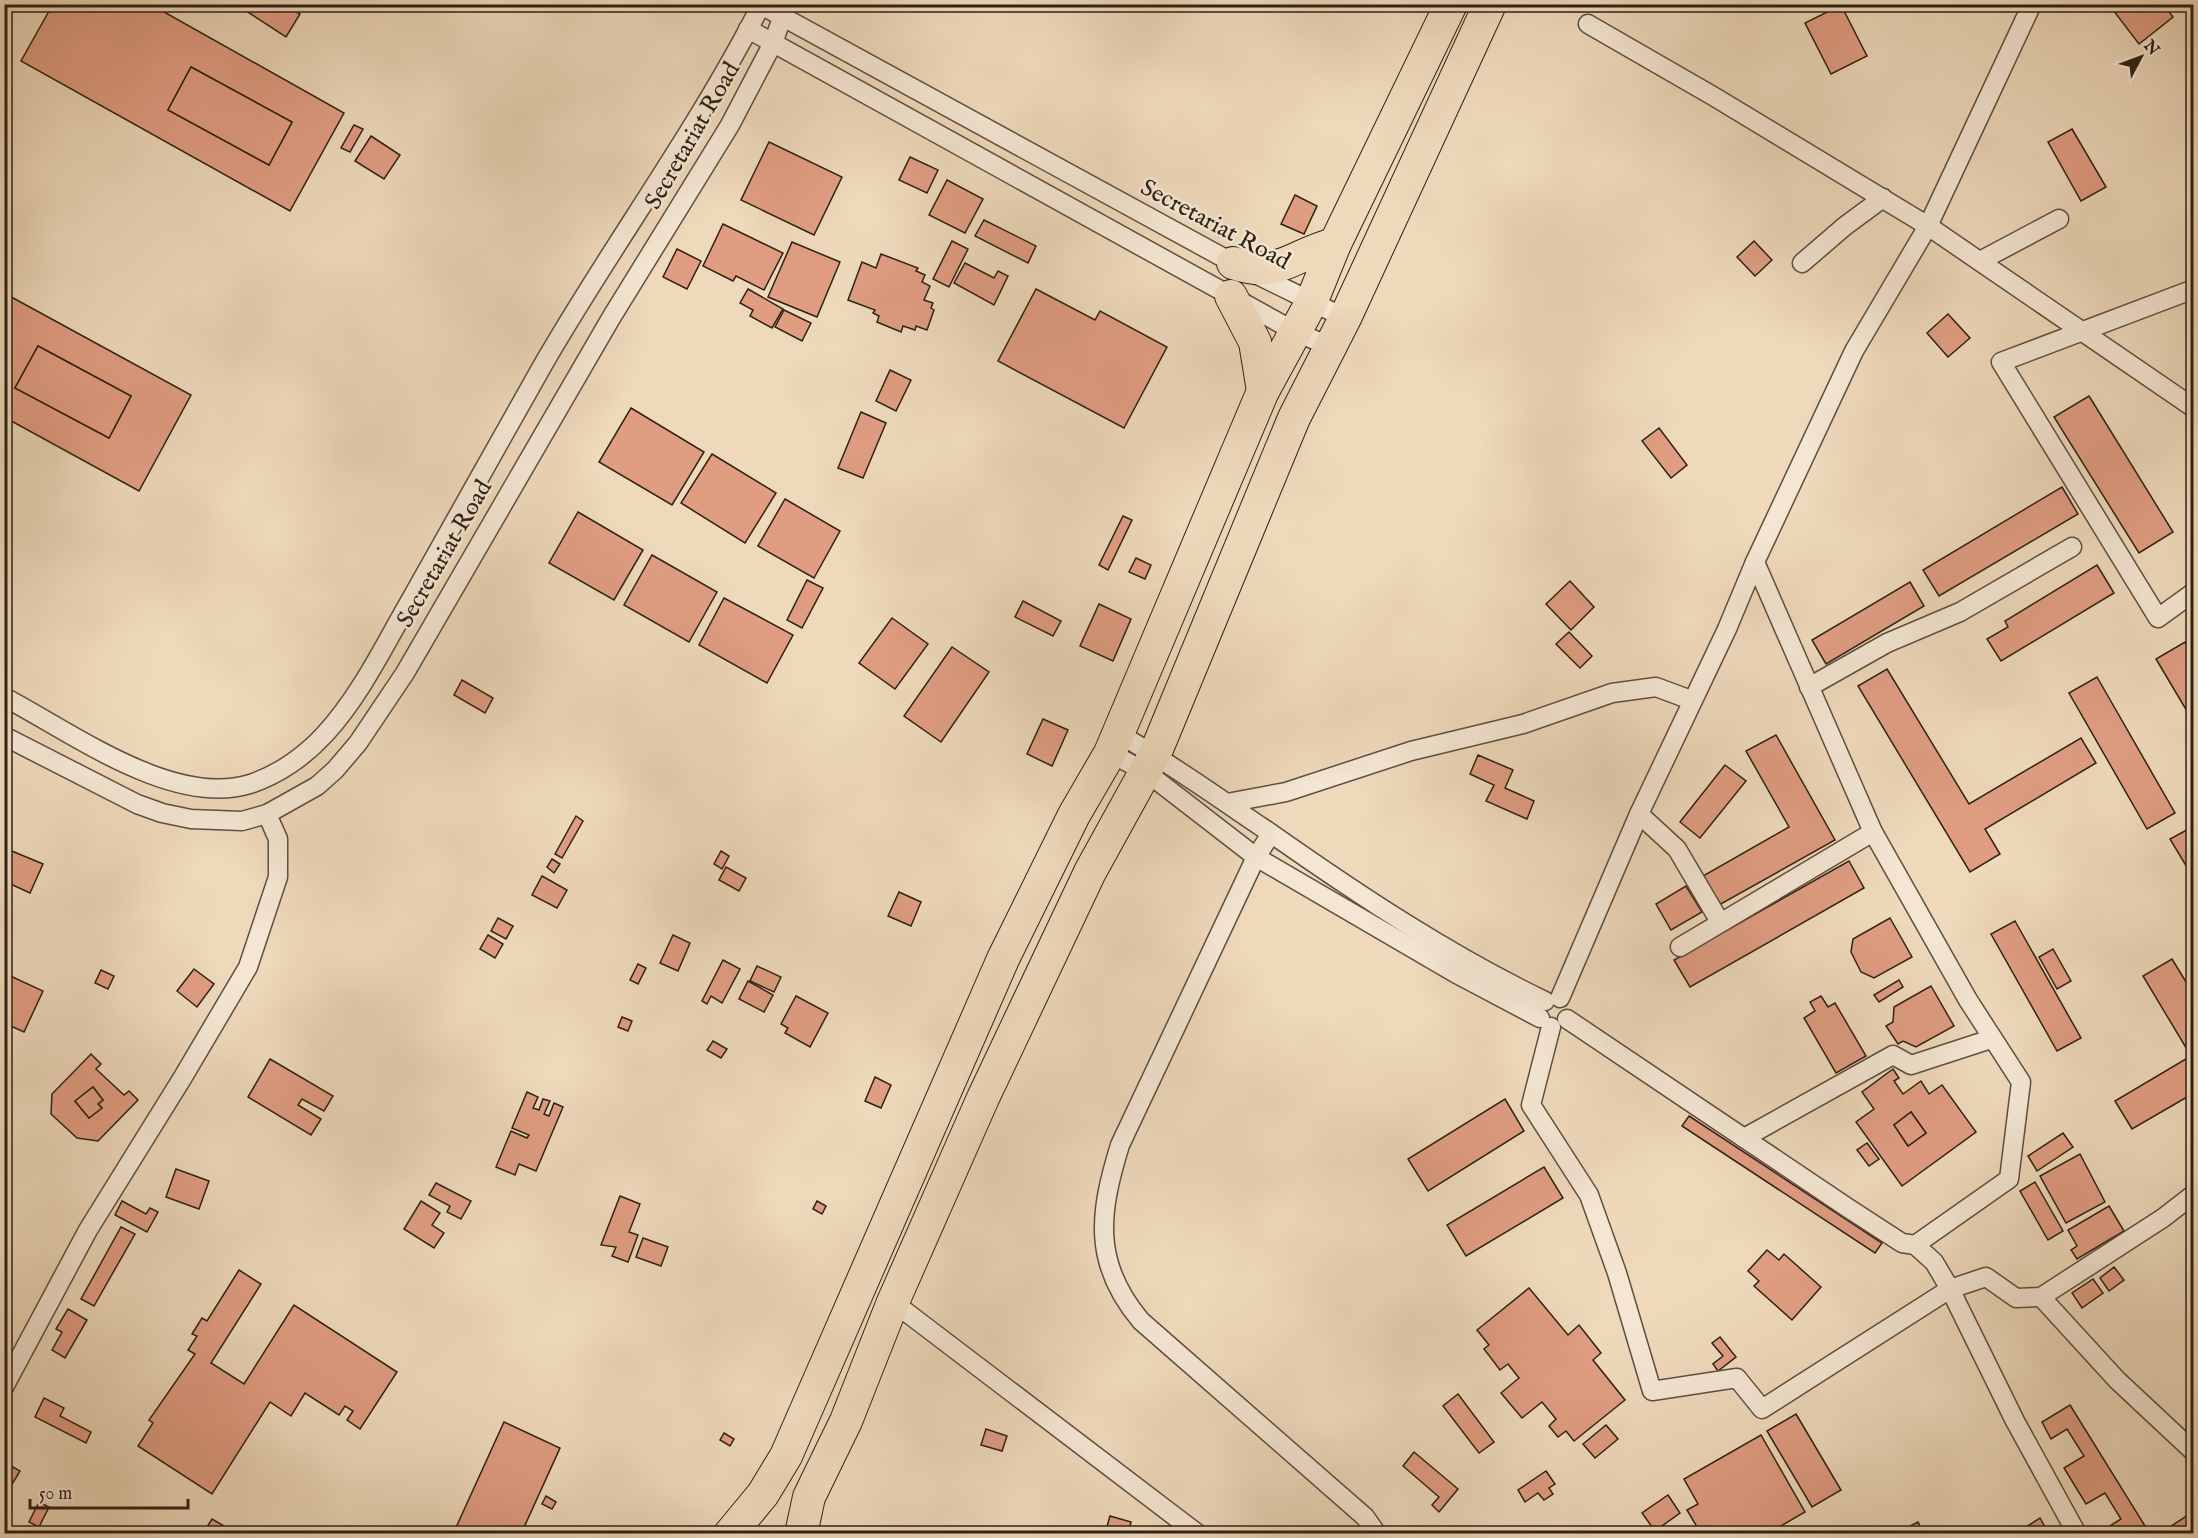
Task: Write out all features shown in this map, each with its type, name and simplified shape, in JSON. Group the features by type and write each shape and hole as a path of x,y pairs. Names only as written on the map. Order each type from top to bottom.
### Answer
{"highway":[{"path":"730,1533 762,1494 786,1456 1003,959 1074,815 1115,743 1263,391 1311,303 1335,244 1451,4"},
{"path":"801,1533 809,1497 846,1421 893,1302 983,1098 1070,915 1150,763 1294,418 1345,318 1490,4"},
{"path":"1233,262 1252,269 1269,269 1283,266 1311,250 1335,244"},
{"path":"1231,296 1255,342 1263,391"}],"street":[{"name":"Secretariat Road","path":"4,697 117,758 159,778 190,787 214,790 251,783 298,759 325,734 377,659 546,360 700,112 761,4 784,10 1233,262 1345,318"},
{"path":"2032,4 1928,226 1854,351 1639,814 1553,1013 1531,1105 1589,1195 1617,1272 1652,1391 1737,1378 1762,1408 1950,1289 1986,1277 2016,1298 2041,1297 2145,1230 2193,1194"},
{"name":"Secretariat Road","path":"4,736 112,792 162,813 216,821 242,821 267,814 317,786 335,770 384,707 610,318 730,125 773,43 784,10"},
{"path":"1588,24 1713,96 1928,226 2193,408"},
{"path":"748,29 1294,332 1331,347"},
{"path":"1802,263 1845,226 1883,198"},
{"path":"1980,261 2059,219"},
{"path":"2193,289 2001,362 2158,618 2193,592"},
{"path":"1809,687 1887,643 1960,612 2072,547"},
{"path":"1755,562 1873,832 1991,1039 2021,1082 2009,1179 1982,1195 1915,1245"},
{"path":"1227,803 1286,792 1411,751 1523,724 1612,693 1656,687 1691,700"},
{"path":"1115,743 1227,803 1437,942 1553,1013 1902,1243 1915,1245 1934,1262 1950,1289 2015,1421 2077,1533"},
{"path":"1150,763 1256,857 1455,973 1553,1013"},
{"path":"4,1387 88,1230 248,967 278,877 278,839 267,814"},
{"path":"1639,814 1677,849 1720,922"},
{"path":"1680,947 1873,832"},
{"path":"1271,834 1256,857 1120,1145 1105,1192 1103,1223 1106,1253 1124,1302 1141,1321 1365,1516 1377,1533"},
{"path":"1744,1138 1893,1055 1911,1065 1991,1039"},
{"path":"2041,1297 2117,1380 2193,1452"},
{"path":"893,1302 1198,1533"}],"building":[{"path":"53,4 150,4 344,113 290,211 21,61","holes":["191,67 292,122 269,165 168,110"]},
{"path":"242,4 297,4 293,10 300,14 286,37 240,7"},
{"path":"2121,4 2163,4 2173,17 2139,44 2113,10"},
{"path":"1841,5 1867,56 1831,74 1805,23"},
{"path":"191,67 292,122 269,165 168,110"},
{"path":"354,125 363,129 350,152 341,148"},
{"path":"2072,129 2106,187 2081,201 2048,142"},
{"path":"371,136 400,155 384,179 355,161"},
{"path":"769,142 842,177 814,235 741,200"},
{"path":"910,157 938,170 927,193 899,180"},
{"path":"947,180 983,199 965,233 929,215"},
{"path":"1295,195 1317,206 1304,234 1281,224"},
{"path":"984,220 1036,246 1028,263 975,236"},
{"path":"723,224 783,253 764,290 736,276 733,281 703,266"},
{"path":"952,241 968,249 949,287 933,279"},
{"path":"1754,241 1772,260 1755,276 1737,257"},
{"path":"792,242 840,262 817,317 768,297"},
{"path":"677,249 701,261 687,289 663,277"},
{"path":"881,254 918,268 916,271 925,275 922,282 930,286 924,300 933,303 931,308 934,310 927,330 916,326 915,330 903,326 901,332 877,322 879,316 873,313 875,310 848,300 862,262 876,268"},
{"path":"965,263 994,278 998,271 1008,276 994,305 954,283"},
{"path":"748,289 783,309 772,328 750,316 753,310 740,303"},
{"path":"1036,289 1095,320 1100,311 1167,347 1124,428 998,361"},
{"path":"4,293 191,395 139,491 4,417","holes":["38,346 131,396 109,438 15,388"]},
{"path":"784,310 811,323 802,341 775,327"},
{"path":"1948,314 1970,338 1948,357 1927,333"},
{"path":"38,346 131,396 109,438 15,388"},
{"path":"890,370 911,380 896,411 876,401"},
{"path":"2089,396 2173,532 2139,553 2054,417"},
{"path":"631,408 704,452 672,505 599,462"},
{"path":"861,412 886,423 863,478 838,468"},
{"path":"1659,428 1687,465 1671,478 1642,441"},
{"path":"712,454 776,493 745,543 681,503"},
{"path":"2062,487 2078,514 1939,596 1923,570"},
{"path":"785,499 840,531 814,578 758,546"},
{"path":"578,512 643,550 614,600 549,563"},
{"path":"1123,516 1132,520 1108,570 1099,565"},
{"path":"652,555 717,592 689,642 624,605"},
{"path":"1136,558 1151,565 1145,579 1129,572"},
{"path":"2097,565 2114,593 2001,661 1987,639 2008,627 2005,621"},
{"path":"807,580 823,588 802,628 787,620"},
{"path":"1570,581 1594,607 1571,630 1546,604"},
{"path":"1910,582 1924,606 1826,664 1812,640"},
{"path":"724,598 793,635 767,683 699,645"},
{"path":"1023,601 1061,621 1053,636 1015,617"},
{"path":"1099,604 1131,619 1113,661 1080,646"},
{"path":"892,618 928,644 895,689 859,663"},
{"path":"1569,632 1592,656 1580,668 1556,644"},
{"path":"2185,642 2194,657 2194,723 2156,659"},
{"path":"952,647 989,672 941,742 904,716"},
{"path":"1887,669 1969,804 2081,738 2096,763 1985,829 2000,854 1970,872 1858,686"},
{"path":"2097,677 2175,813 2147,829 2069,693"},
{"path":"462,680 493,698 485,713 454,695"},
{"path":"1043,719 1068,730 1052,766 1027,754"},
{"path":"1776,735 1835,840 1719,905 1703,876 1789,827 1746,751"},
{"path":"1478,755 1513,770 1505,788 1534,801 1527,819 1486,801 1494,785 1470,774"},
{"path":"1725,765 1746,781 1700,838 1680,822"},
{"path":"576,816 583,821 562,858 555,854"},
{"path":"2194,826 2194,879 2170,839"},
{"path":"7,849 43,864 30,893 4,881 4,855"},
{"path":"721,851 729,856 722,869 714,864"},
{"path":"552,859 560,864 554,873 547,867"},
{"path":"1849,861 1864,888 1690,987 1674,960"},
{"path":"726,867 746,878 739,891 719,880"},
{"path":"542,876 567,890 557,908 532,895"},
{"path":"1686,886 1702,912 1671,930 1656,904"},
{"path":"899,892 921,902 911,926 888,916"},
{"path":"498,918 513,926 506,939 491,931"},
{"path":"1890,918 1912,957 1874,978 1861,972 1851,952 1853,939"},
{"path":"2015,921 2081,1038 2057,1051 1991,934"},
{"path":"488,935 503,944 495,958 480,949"},
{"path":"673,935 690,943 678,971 660,963"},
{"path":"2053,949 2071,981 2057,989 2039,957"},
{"path":"2172,959 2194,995 2194,1093 2132,1129 2115,1101 2191,1056 2143,976"},
{"path":"723,960 740,969 722,1003 711,996 707,1004 702,1001"},
{"path":"638,964 646,968 638,984 630,980"},
{"path":"757,966 781,977 774,992 750,981"},
{"path":"194,969 214,984 197,1007 177,991"},
{"path":"101,970 114,976 108,989 95,983"},
{"path":"4,973 43,991 24,1032 4,1023"},
{"path":"1899,980 1903,987 1879,1002 1874,995"},
{"path":"748,981 773,995 764,1012 739,999"},
{"path":"1931,986 1954,1026 1916,1047 1903,1041 1898,1044 1886,1026 1893,1022 1894,1007"},
{"path":"796,996 828,1013 810,1047 785,1033 788,1028 781,1024"},
{"path":"1821,996 1828,1007 1835,1003 1866,1056 1836,1073 1804,1018 1815,1011 1810,1002"},
{"path":"622,1017 632,1021 628,1031 618,1027"},
{"path":"713,1041 727,1049 721,1058 707,1050"},
{"path":"91,1054 101,1064 96,1069 124,1095 129,1091 138,1100 98,1141 77,1138 51,1114 52,1094","holes":["93,1087 103,1100 98,1104 102,1108 89,1118 75,1101"]},
{"path":"270,1059 333,1096 324,1111 302,1099 298,1105 321,1119 311,1135 248,1097"},
{"path":"1893,1069 1899,1078 1894,1081 1903,1094 1921,1081 1929,1094 1942,1085 1976,1132 1902,1186 1856,1122 1874,1109 1862,1092","holes":["1911,1112 1926,1133 1908,1146 1894,1125"]},
{"path":"875,1077 891,1085 881,1108 865,1101"},
{"path":"93,1087 103,1100 98,1104 102,1108 89,1118 75,1101"},
{"path":"527,1092 538,1097 533,1108 539,1110 543,1099 550,1101 544,1114 549,1116 554,1103 563,1107 536,1171 519,1164 515,1175 496,1167 511,1131 527,1138 529,1135 512,1128"},
{"path":"1505,1099 1524,1131 1428,1191 1408,1159"},
{"path":"1911,1112 1926,1133 1908,1146 1894,1125"},
{"path":"1689,1116 1882,1243 1875,1253 1682,1126"},
{"path":"2063,1133 2073,1147 2037,1171 2028,1156"},
{"path":"1867,1143 1879,1159 1869,1166 1857,1150"},
{"path":"2080,1154 2105,1202 2066,1223 2040,1176"},
{"path":"1544,1167 1563,1198 1466,1256 1447,1225"},
{"path":"176,1169 209,1181 199,1209 166,1197"},
{"path":"2035,1182 2063,1231 2048,1240 2020,1191"},
{"path":"436,1183 471,1201 461,1219 447,1212 450,1206 429,1195"},
{"path":"620,1196 640,1204 629,1232 638,1235 628,1262 612,1256 616,1247 601,1245"},
{"path":"122,1201 146,1214 150,1208 158,1212 147,1232 115,1215"},
{"path":"421,1201 440,1213 432,1225 444,1233 434,1248 404,1229"},
{"path":"817,1201 826,1206 822,1214 813,1209"},
{"path":"2109,1206 2124,1231 2077,1259 2071,1250 2077,1246 2068,1230"},
{"path":"121,1227 135,1234 94,1306 81,1299"},
{"path":"643,1238 668,1247 661,1266 636,1257"},
{"path":"1767,1250 1779,1260 1784,1254 1821,1287 1792,1320 1754,1286 1759,1281 1748,1271"},
{"path":"2114,1267 2124,1280 2109,1291 2100,1278"},
{"path":"239,1270 261,1284 211,1363 244,1384 294,1305 397,1372 360,1429 347,1420 353,1411 345,1406 339,1415 305,1393 291,1416 270,1402 212,1494 138,1446 153,1423 149,1420 195,1354 188,1350 197,1336 192,1334 202,1318 207,1321"},
{"path":"2093,1279 2103,1293 2082,1308 2072,1293"},
{"path":"1529,1288 1568,1335 1579,1325 1601,1353 1593,1360 1625,1400 1574,1441 1566,1431 1558,1437 1549,1426 1556,1419 1542,1402 1522,1418 1501,1393 1519,1378 1508,1364 1500,1370 1484,1349 1489,1345 1477,1330"},
{"path":"68,1309 87,1320 65,1358 52,1350 62,1332 56,1329"},
{"path":"1720,1337 1736,1357 1718,1371 1713,1364 1723,1356 1712,1343"},
{"path":"1458,1394 1494,1442 1479,1453 1443,1406"},
{"path":"44,1398 64,1408 60,1416 91,1432 86,1443 35,1417"},
{"path":"2070,1405 2145,1526 2132,1534 2107,1534 2105,1529 2121,1519 2105,1493 2086,1504 2064,1468 2084,1456 2067,1429 2051,1439 2042,1422"},
{"path":"1796,1414 1841,1490 1812,1507 1767,1431"},
{"path":"504,1422 560,1448 521,1534 453,1534"},
{"path":"1606,1425 1618,1439 1595,1458 1583,1444"},
{"path":"986,1429 1007,1436 1002,1451 981,1445"},
{"path":"724,1433 734,1439 730,1446 720,1440"},
{"path":"1761,1435 1805,1512 1767,1534 1714,1534 1710,1526 1700,1532 1687,1510 1698,1504 1684,1479"},
{"path":"1414,1452 1458,1489 1439,1512 1432,1505 1439,1497 1403,1466"},
{"path":"4,1462 20,1471 11,1486 4,1482"},
{"path":"1546,1471 1555,1484 1549,1488 1553,1494 1544,1500 1538,1493 1525,1502 1518,1490"},
{"path":"1668,1495 1680,1513 1655,1531 1642,1513"},
{"path":"546,1496 556,1502 552,1509 542,1504"},
{"path":"39,1502 49,1507 39,1527 29,1522"},
{"path":"2188,1515 2194,1524 2194,1534 2159,1534"},
{"path":"1110,1516 1131,1522 1128,1534 1105,1534"},
{"path":"2040,1518 2049,1534 2015,1534"},
{"path":"212,1519 224,1526 219,1534 205,1530"},
{"path":"1918,1522 1924,1534 1894,1534"}]}
